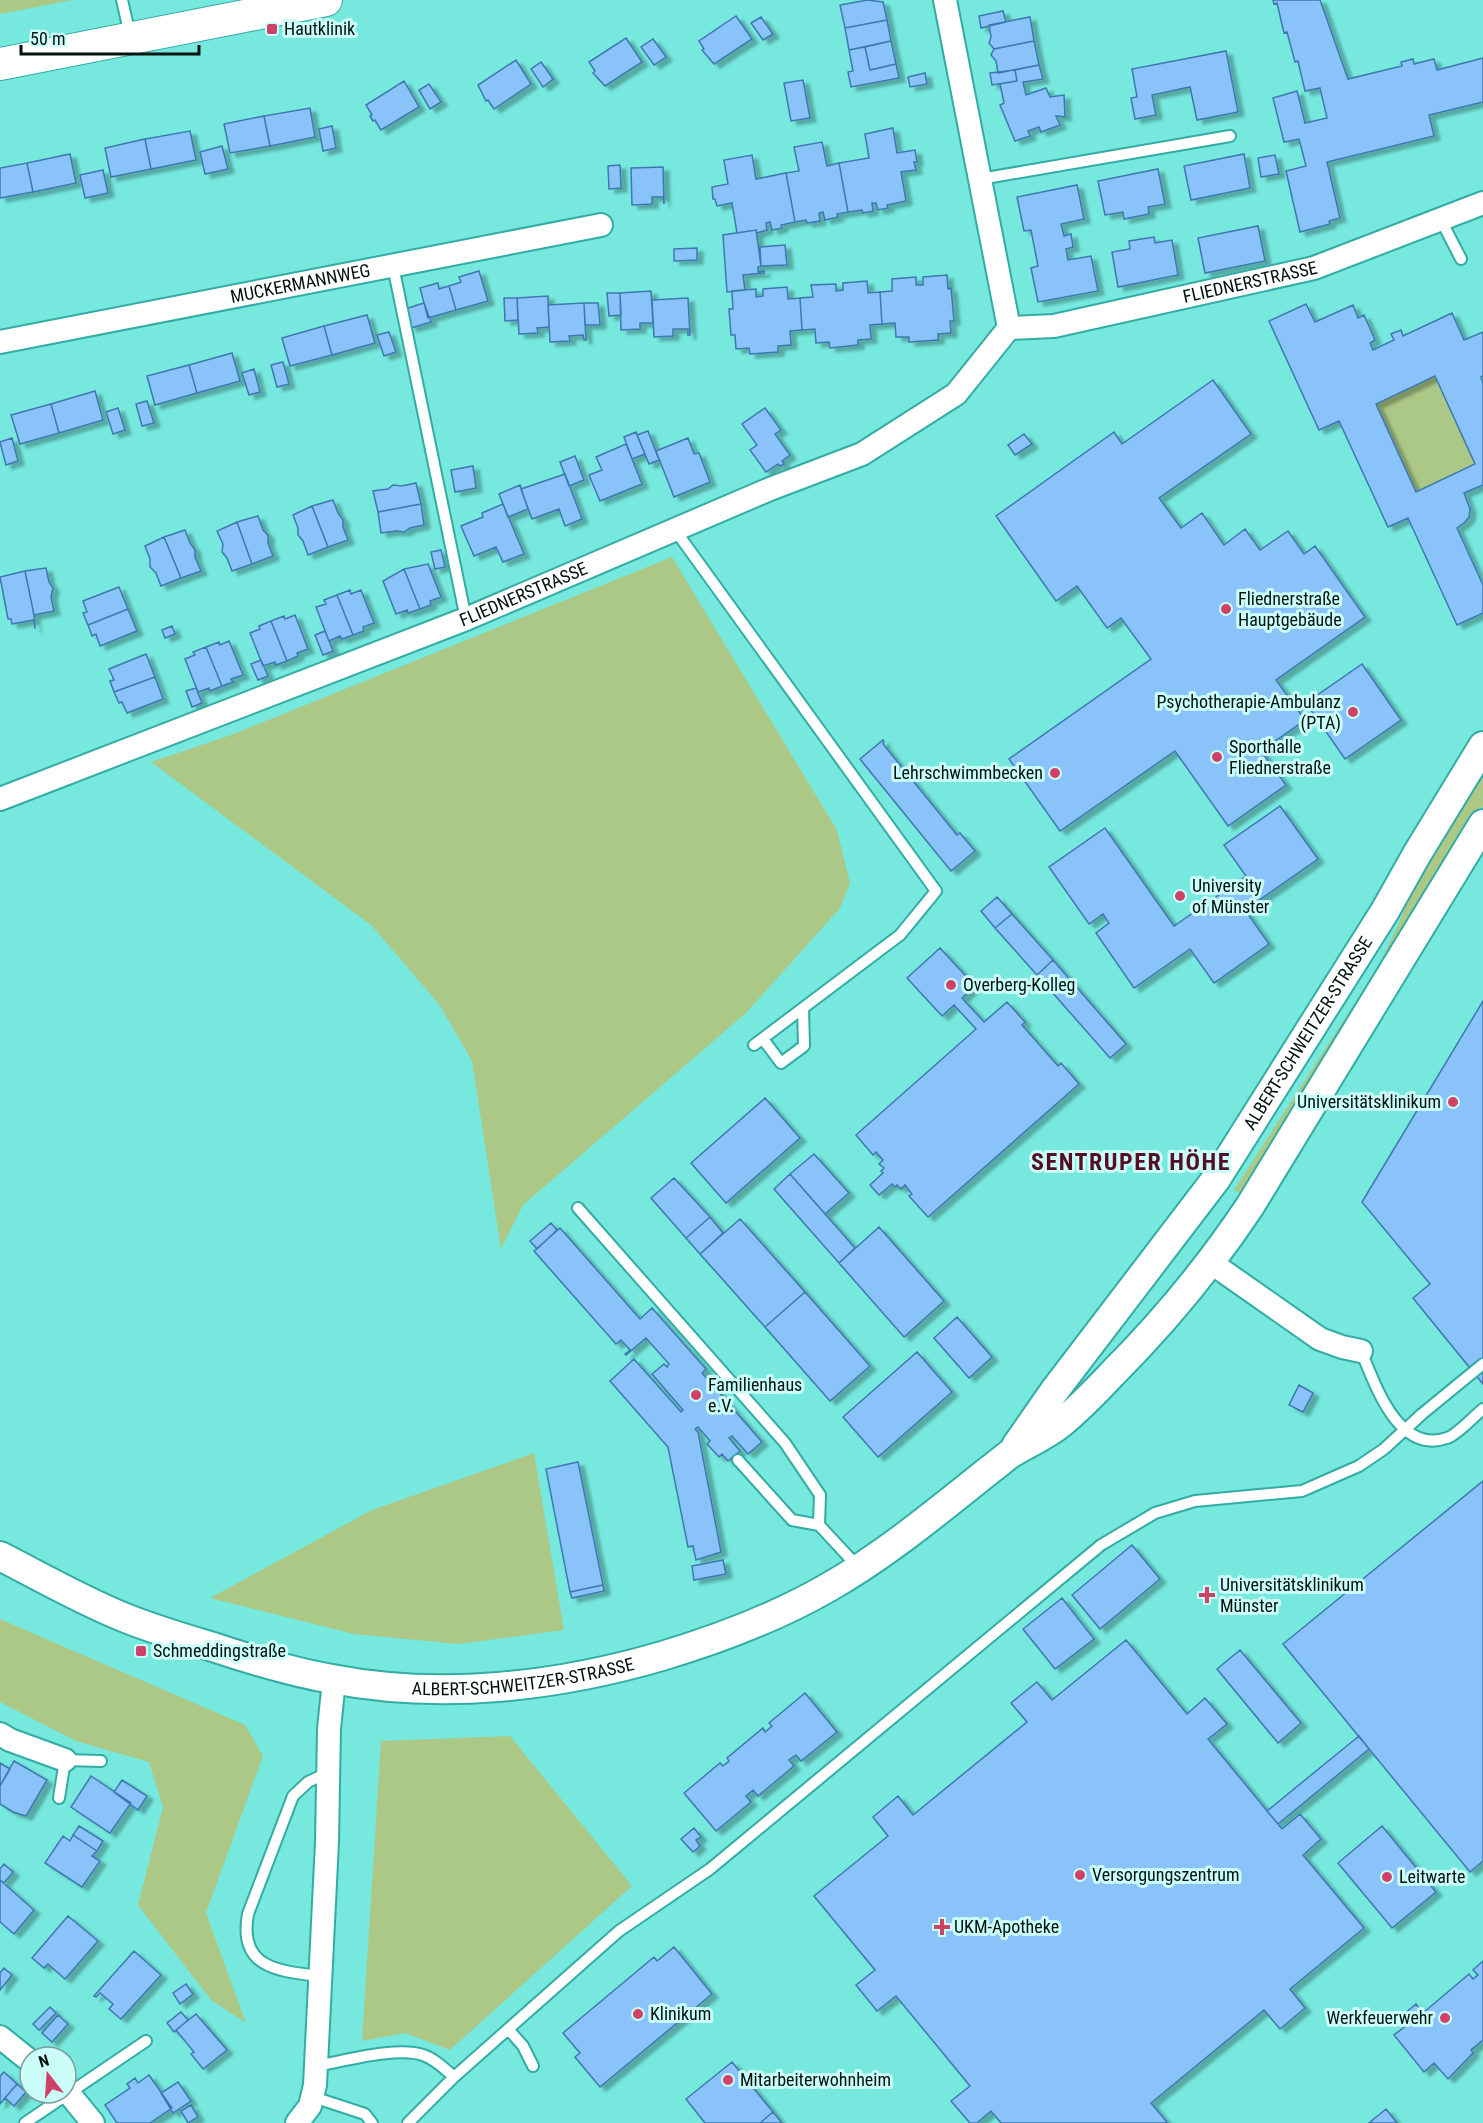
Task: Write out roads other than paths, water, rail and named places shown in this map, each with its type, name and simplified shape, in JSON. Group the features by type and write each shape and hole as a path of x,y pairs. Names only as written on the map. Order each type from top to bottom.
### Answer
{"main road":[{"path":"0,64 326,0"}],"street":[{"path":"945,0 1009,328"},
{"name":"FLIEDNERSTRASSE","path":"0,799 466,619 770,489 862,454 956,394 1009,328 1054,326 1314,268 1483,203"},
{"name":"MUCKERMANNWEG","path":"0,342 601,225"},
{"name":"ALBERT-SCHWEITZER-STRASSE","path":"1009,1455 1055,1390 1222,1171 1385,910 1483,746"},
{"name":"ALBERT-SCHWEITZER-STRASSE","path":"0,1556 126,1619 232,1654 334,1680 399,1687 506,1686 571,1678 624,1667 728,1634 826,1589 860,1569 938,1512 1009,1455 1059,1425 1101,1385 1168,1314 1210,1262 1250,1206 1483,824"},
{"path":"1174,1236 1320,1339 1361,1351"},
{"path":"297,2123 310,2106 313,2097 316,2066 327,1842 329,1729 334,1680"},
{"path":"0,1734 10,1740 65,1760"},
{"path":"0,2037 18,2051"},
{"path":"78,2105 93,2123"}],"lane":[{"path":"122,0 131,38"},
{"path":"980,179 1230,136"},
{"path":"1441,220 1461,259"},
{"path":"393,266 466,619"},
{"path":"675,530 936,891 900,934 758,1042 781,1062 804,1046 803,1008"},
{"path":"578,1208 785,1443 820,1495 819,1525"},
{"path":"1361,1351 1380,1397 1404,1431 1424,1441 1448,1438 1483,1409"},
{"path":"408,2123 454,2077 619,1931 710,1869 1101,1545 1155,1513 1195,1502 1302,1491 1359,1466 1384,1449 1483,1364"},
{"path":"738,1460 792,1520 819,1525 860,1569"},
{"path":"59,1798 65,1760 101,1761"},
{"path":"320,1976 284,1972 261,1962 250,1947 245,1930 248,1914 293,1796 308,1782 327,1773"},
{"path":"508,2029 523,2046 533,2066"},
{"path":"78,2085 146,2041"},
{"path":"316,2066 386,2054 416,2053 436,2062 454,2077"},
{"path":"313,2097 365,2114 372,2123"},
{"path":"25,2123 49,2105"}],"place":[{"name":"Hautklinik","path":"272,29"},
{"name":"Fliednerstraße Hauptgebäude","path":"1226,609"},
{"name":"Psychotherapie-Ambulanz (PTA)","path":"1353,712"},
{"name":"Sporthalle Fliednerstraße","path":"1217,757"},
{"name":"Lehrschwimmbecken","path":"1055,773"},
{"name":"University of Münster","path":"1180,896"},
{"name":"Overberg-Kolleg","path":"951,985"},
{"name":"Universitätsklinikum","path":"1453,1102"},
{"name":"Familienhaus e.V.","path":"696,1395"},
{"name":"Universitätsklinikum Münster","path":"1207,1595"},
{"name":"Schmeddingstraße","path":"141,1651"},
{"name":"Versorgungszentrum","path":"1080,1875"},
{"name":"Leitwarte","path":"1387,1877"},
{"name":"UKM-Apotheke","path":"942,1927"},
{"name":"Klinikum","path":"638,2014"},
{"name":"Werkfeuerwehr","path":"1445,2018"},
{"name":"Mitarbeiterwohnheim","path":"728,2080"}],"district":[{"name":"SENTRUPER HÖHE","path":"1131,1162"}]}
